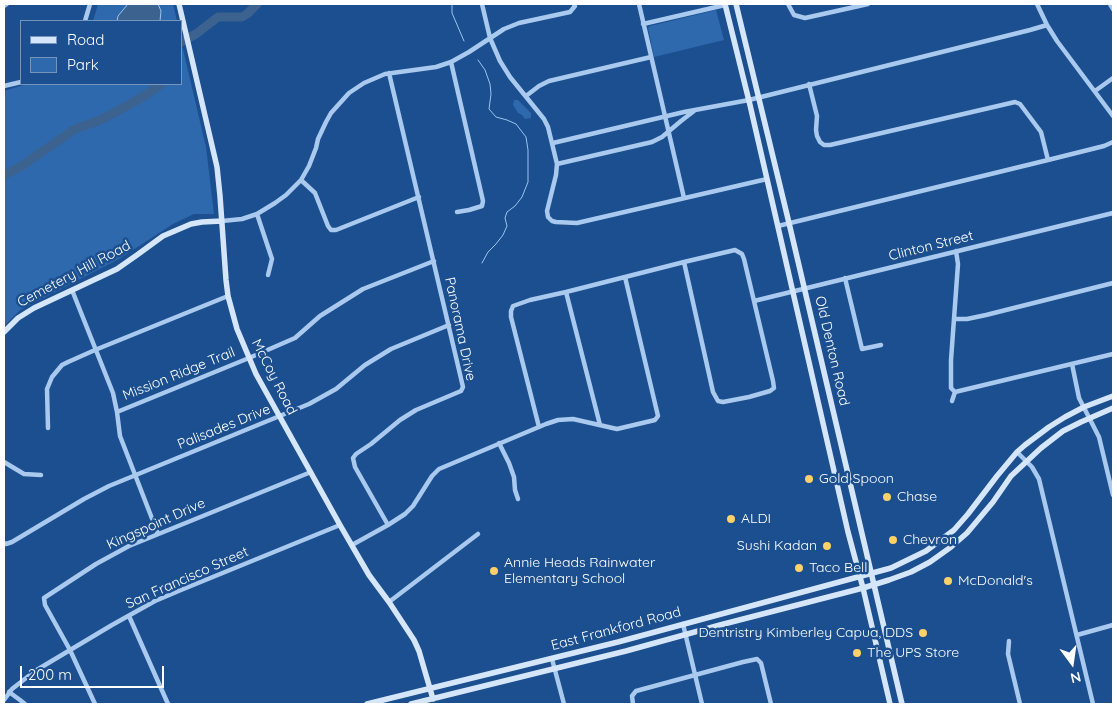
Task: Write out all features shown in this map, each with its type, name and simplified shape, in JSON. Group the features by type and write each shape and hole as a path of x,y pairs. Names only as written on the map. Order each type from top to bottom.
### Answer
{"main road":[{"name":"McCoy Road","path":"179,4 217,167 228,296 237,329 256,374 369,576 406,626 419,651 433,699"},
{"name":"Old Denton Road","path":"725,4 890,704"},
{"name":"Old Denton Road","path":"736,4 902,704"},
{"name":"Cemetery Hill Road","path":"4,332 18,318 34,308 117,268 163,236 191,224 222,221"},
{"name":"East Frankford Road","path":"367,704 552,659 891,568 926,551 954,530 1017,452 1049,427 1084,407 1113,396"},
{"name":"East Frankford Road","path":"411,704 555,669 863,588 911,572 930,562 951,547 977,521 1011,476 1041,448 1064,431 1113,408"},
{"path":"829,449 842,446"},
{"path":"787,596 789,606"},
{"path":"886,686 898,683"}],"street":[{"path":"85,20 90,4"},
{"path":"482,4 490,38 500,61 548,127 556,164 556,175 547,211 548,217 552,221 577,223 767,179"},
{"name":"Cemetery Hill Road","path":"222,221 257,214 284,197 301,180 309,166 326,122 337,106 349,93 364,83 390,73 436,67 451,62 504,29 519,23 570,12 575,6 574,4"},
{"path":"639,4 684,198"},
{"path":"644,24 725,4"},
{"path":"788,4 794,15 805,18 868,4"},
{"path":"1037,4 1057,41 1113,116"},
{"path":"1110,4 1113,9"},
{"path":"552,143 695,110 749,100 1047,25"},
{"path":"526,96 539,86 550,81 651,57"},
{"path":"451,62 483,201 482,206 457,212"},
{"name":"Panorama Drive","path":"388,525 355,467 353,458 400,420 416,410 461,391 463,387 390,73"},
{"path":"1095,91 1113,78"},
{"path":"4,86 20,82"},
{"path":"809,84 817,116 816,136 824,145 1015,102 1020,104 1041,132 1048,160"},
{"path":"556,164 652,142 669,132 680,120 695,110"},
{"path":"778,226 1104,146 1113,142"},
{"path":"301,180 315,193 331,230 336,230 419,197"},
{"name":"Clinton Street","path":"754,301 1113,213"},
{"path":"257,214 272,259 268,275"},
{"path":"539,427 512,317 511,311 513,306 530,300 566,292 684,262 735,250 742,254 774,388 770,392 749,397 723,402 718,401 684,262"},
{"path":"955,392 950,388 958,264 956,251"},
{"name":"Mission Ridge Trail","path":"118,412 295,338 320,316 363,290 434,261"},
{"path":"352,545 405,514 413,506 432,476 439,469 539,427 558,420 567,419 612,428 623,428 655,420 658,416 625,277"},
{"path":"845,278 862,349 881,345"},
{"path":"954,318 967,319 986,315 1113,283"},
{"path":"72,290 113,393 118,412 120,436 158,534"},
{"path":"566,292 600,425"},
{"path":"48,428 46,396 48,384 55,372 65,363 228,296"},
{"name":"Palisades Drive","path":"4,543 12,542 99,491 309,404 336,389 365,365 391,349 449,325"},
{"path":"955,392 1113,354"},
{"path":"1072,364 1079,398 1099,437 1113,495"},
{"path":"952,401 955,392"},
{"path":"499,444 514,477 518,498"},
{"path":"1017,452 1032,467 1039,479 1093,703 1085,704"},
{"path":"4,462 24,474 41,475"},
{"name":"Kingspoint Drive","path":"70,650 44,605 44,598 96,564 129,546 311,472"},
{"name":"San Francisco Street","path":"4,700 12,689 35,671 155,601 340,525"},
{"path":"389,602 478,534"},
{"path":"129,616 168,704"},
{"path":"683,624 702,704"},
{"path":"1077,635 1113,625"},
{"path":"1009,642 1008,654 1020,704"},
{"path":"70,650 95,704"},
{"path":"552,659 564,704"},
{"path":"633,704 632,696 636,691 757,659 761,663 772,704"},
{"path":"10,692 25,704"}],"green space":[{"path":"98,4 173,4 177,20 93,20"},
{"path":"716,10 724,40 654,57 648,28 650,26"},
{"path":"182,45 206,147 214,214 194,214 173,224 119,259 20,310 4,326 4,91 24,85 182,85"},
{"path":"514,100 518,100 531,113 531,118 525,119 518,113 513,105"}],"shaded area":[{"path":"128,4 158,4 161,11 160,20 117,20 118,16"}],"waterway":[{"path":"182,41 196,34 218,17 242,17 257,4"},
{"path":"452,4 452,13 464,41"},
{"path":"478,60 485,70 490,84 489,109 496,117 516,124 526,137 528,150 528,182 522,197 507,212 505,218 507,226 503,235 488,252 482,263"},
{"path":"4,175 20,167 75,129 103,119 146,95 160,85"}],"place":[{"name":"Gold Spoon","path":"809,479"},
{"name":"Chase","path":"887,497"},
{"name":"ALDI","path":"731,519"},
{"name":"Chevron","path":"893,540"},
{"name":"Sushi Kadan","path":"827,546"},
{"name":"Taco Bell","path":"799,568"},
{"name":"Annie Heads Rainwater Elementary School","path":"494,571"},
{"name":"McDonald's","path":"948,581"},
{"name":"Dentristry Kimberley Capua, DDS","path":"923,633"},
{"name":"The UPS Store","path":"857,653"}]}
